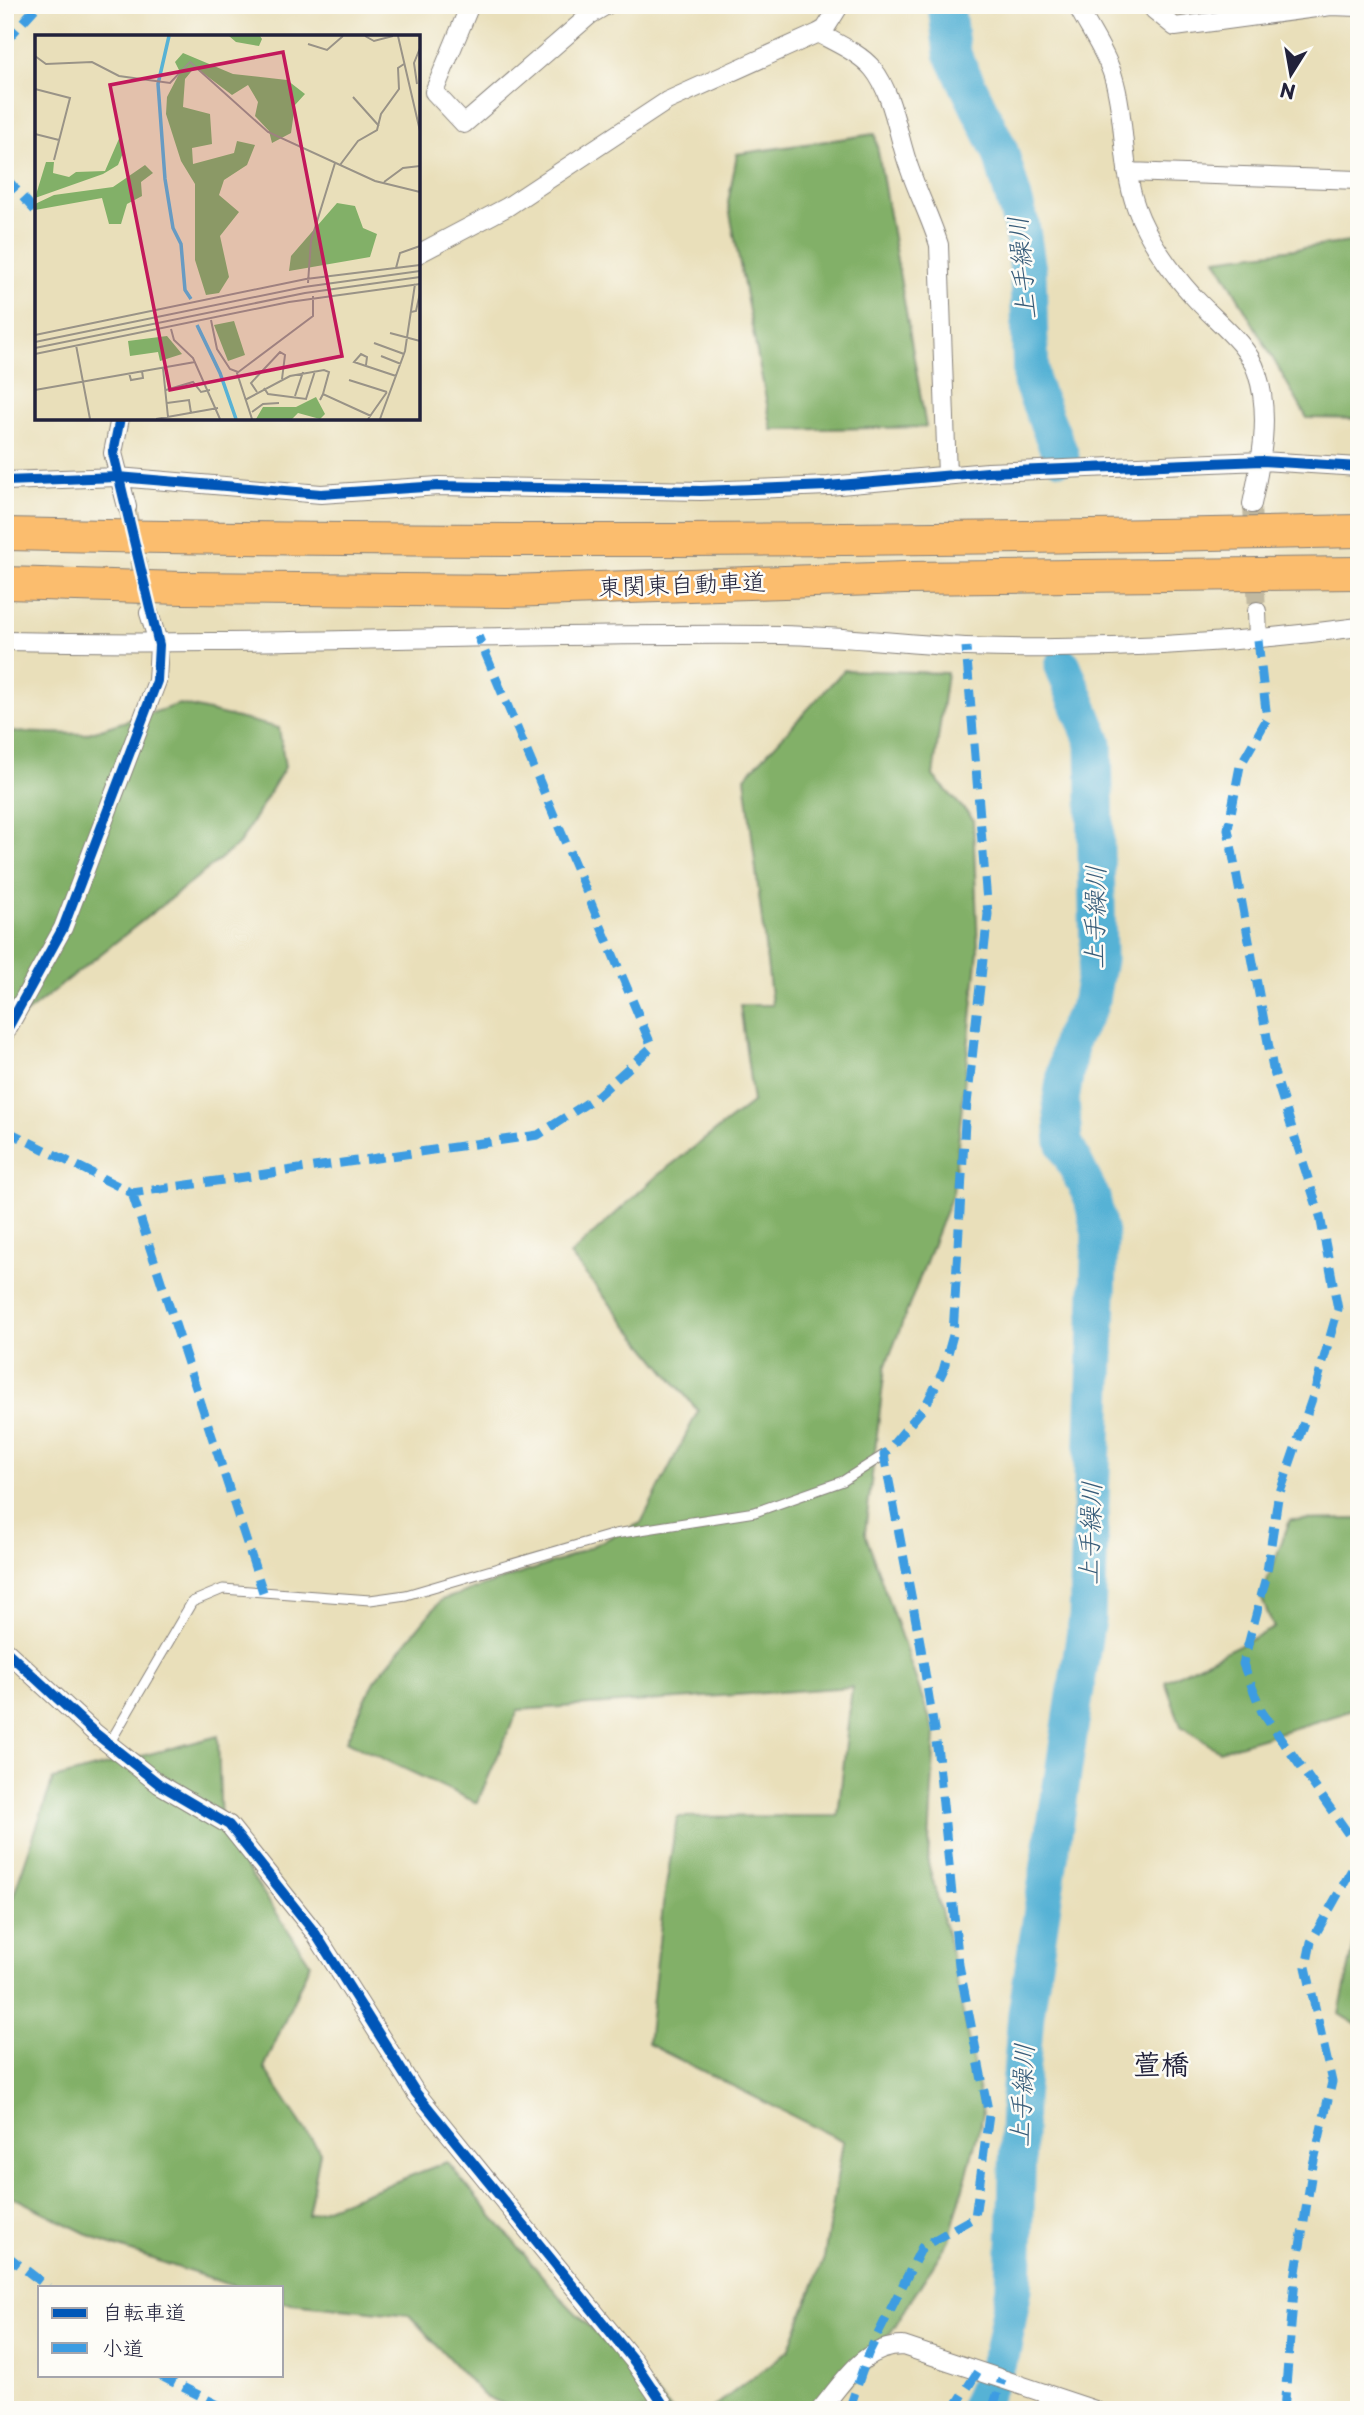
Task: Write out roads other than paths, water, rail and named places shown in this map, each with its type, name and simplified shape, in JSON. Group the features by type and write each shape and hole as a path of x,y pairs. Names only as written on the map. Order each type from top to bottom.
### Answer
{"highway":[{"name":"東関東自動車道","path":"5,534 185,538 860,538 1359,531"},
{"name":"東関東自動車道","path":"5,583 183,588 508,591 905,578 1359,573"}],"street":[{"path":"470,5 434,92 464,124 590,15 607,5"},
{"path":"420,253 507,207 667,101 825,29 840,5"},
{"path":"1077,5 1113,75 1127,172 1136,208 1157,246 1191,294 1250,357 1257,371 1264,413 1262,461 1251,504"},
{"path":"1153,5 1154,10 1175,27 1331,6 1359,7"},
{"path":"818,33 845,48 873,69 887,98 910,172 928,210 939,245 947,476"},
{"path":"1127,172 1359,180"},
{"path":"120,420 113,453 127,507"},
{"path":"5,481 118,477 321,494 439,486 701,491 1262,461 1359,467"},
{"path":"1257,611 1258,640"},
{"path":"5,1033 63,928 158,681 159,645 149,613"},
{"path":"5,641 159,645 462,636 784,635 966,647 1258,640 1359,627"},
{"path":"5,1650 109,1744 159,1784 229,1825 316,1933 416,2093 634,2361 667,2410"},
{"path":"820,2410 868,2354 883,2346 903,2346 1095,2410"}],"lane":[{"path":"109,1744 192,1602 223,1589 370,1600 406,1595 615,1534 755,1512 843,1480 884,1455"}],"waterway":[{"name":"上手繰川","path":"946,5 952,53 1000,151 1021,224 1028,271 1031,382 1061,456"},
{"name":"上手繰川","path":"977,2410 1002,2353 1014,2288 1019,2099 1026,2014 1087,1618 1100,1234 1092,1198 1064,1142 1061,1100 1071,1039 1090,1005 1098,959 1094,743 1063,666"}],"tunnel":[{"path":"1252,504 1257,611"},
{"path":"127,507 149,613"}],"district":[{"name":"萱橋","path":"1161,2064"}]}
